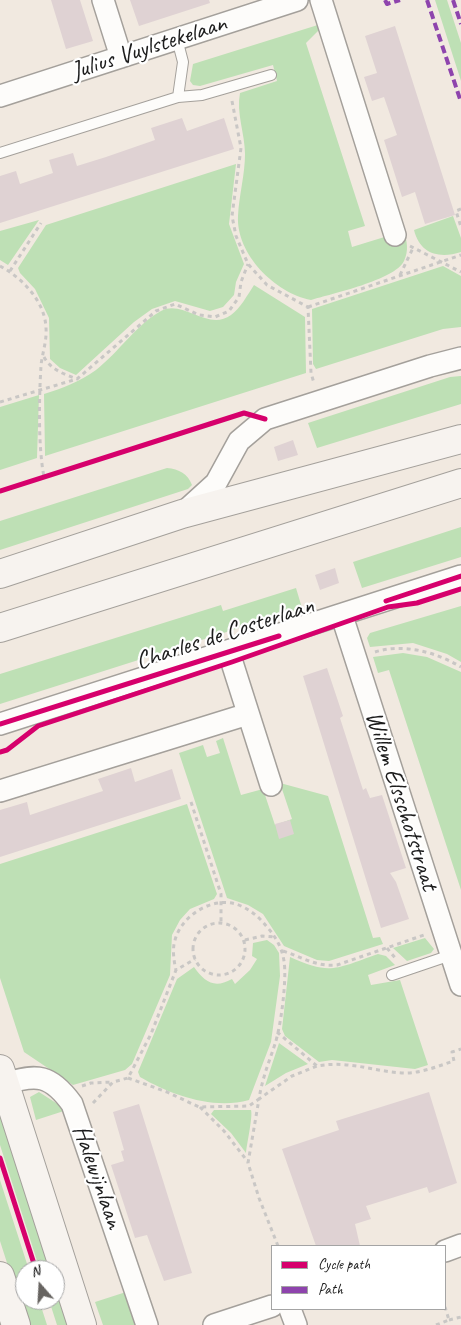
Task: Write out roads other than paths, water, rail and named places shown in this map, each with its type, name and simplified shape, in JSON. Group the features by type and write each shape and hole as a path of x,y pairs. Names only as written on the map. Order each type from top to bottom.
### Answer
{"main road":[{"path":"0,574 182,514 461,439"},
{"path":"0,628 461,483"},
{"name":"Halewijnlaan","path":"2,1076 82,1325"},
{"path":"0,1276 16,1325"}],"street":[{"path":"103,0 121,57"},
{"name":"Julius Vuylstekelaan","path":"0,96 297,0"},
{"path":"321,0 395,235"},
{"path":"182,514 216,483 240,441 264,419 461,358"},
{"name":"Charles de Costerlaan","path":"0,724 229,653 461,576"},
{"name":"Willem Elsschotstraat","path":"342,616 461,985"},
{"name":"Charles de Costerlaan","path":"229,653 271,785"},
{"path":"0,791 248,714"},
{"name":"Halewijnlaan","path":"2,1076 36,1076 52,1084 72,1104 147,1325"},
{"path":"446,1251 461,1246"},
{"path":"214,1325 271,1306"},
{"path":"290,1310 296,1325"}],"lane":[{"path":"178,39 183,62 178,96"},
{"path":"0,153 178,96 202,95 271,75"},
{"path":"392,975 451,955"}]}
